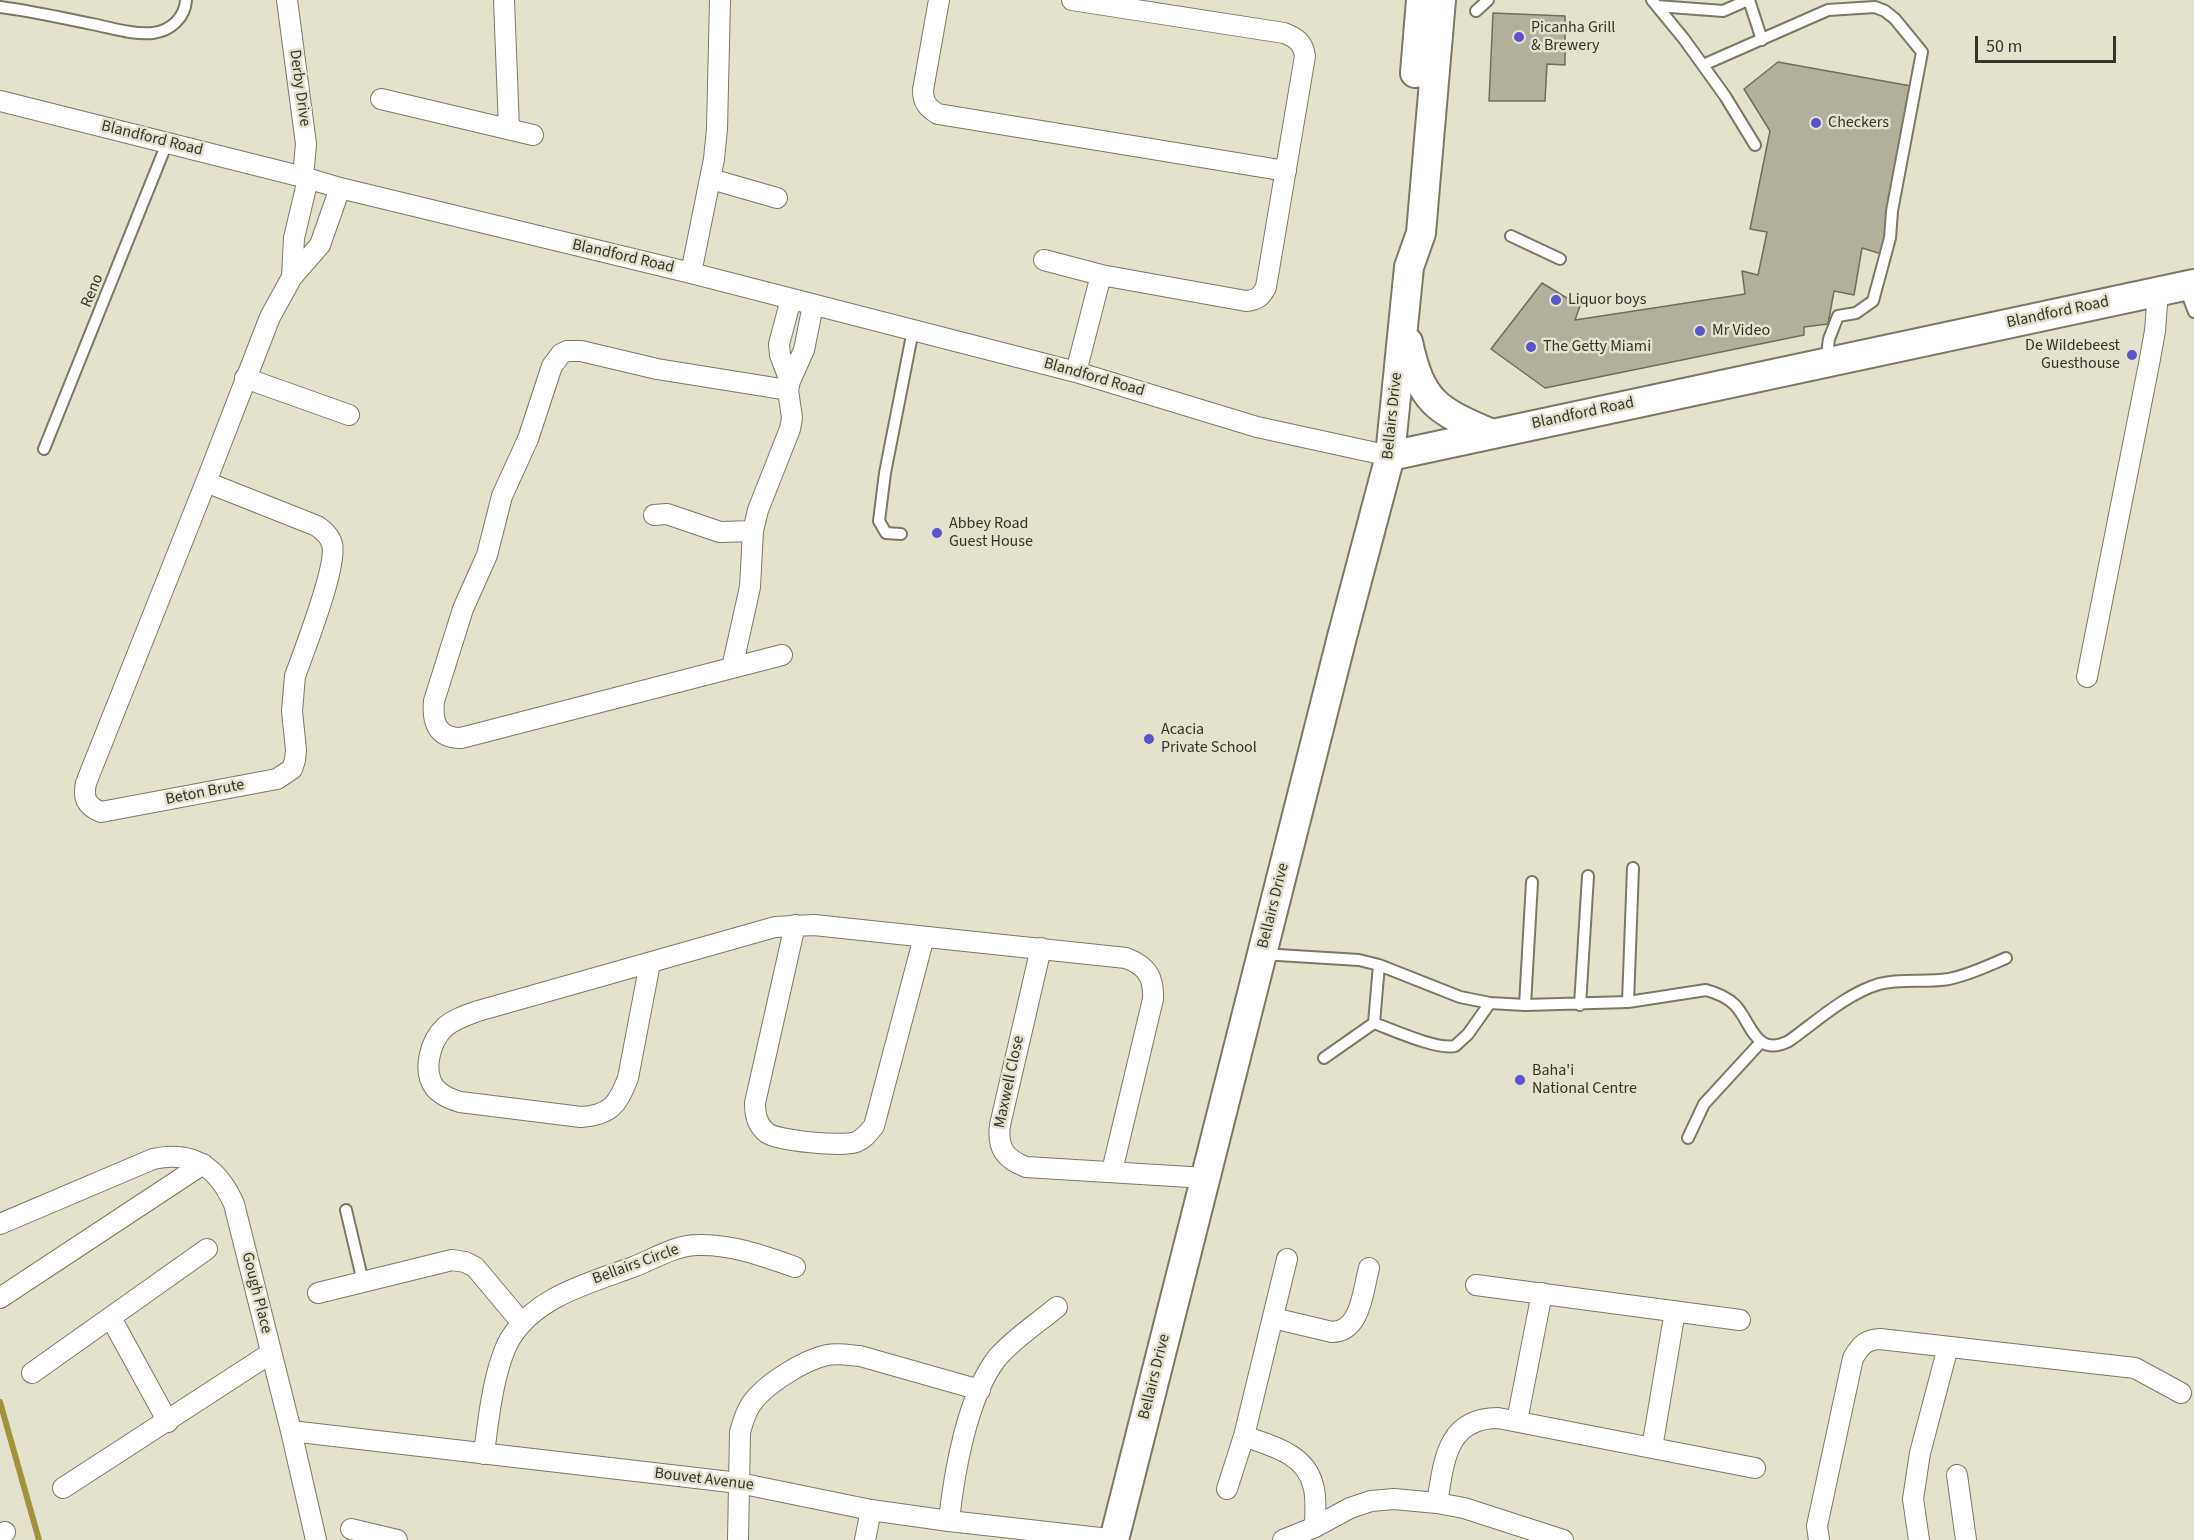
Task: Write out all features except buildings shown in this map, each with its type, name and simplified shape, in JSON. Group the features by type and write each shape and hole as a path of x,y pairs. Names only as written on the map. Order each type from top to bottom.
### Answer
{"street":[{"name":"Derby Drive","path":"287,0 306,144 306,178"},
{"path":"502,0 508,129"},
{"path":"691,273 711,179 717,129 720,0"},
{"path":"939,0 923,90 923,99 927,107 938,114 1286,171"},
{"path":"1044,260 1101,275 1246,301 1256,300 1266,287 1305,56 1301,43 1295,37 1284,33 1072,0"},
{"name":"Bellairs Drive","path":"1409,267 1401,231 1421,0"},
{"name":"Bellairs Drive","path":"1115,1540 1390,456 1409,267 1421,233 1441,0"},
{"path":"381,99 533,135"},
{"name":"Blandford Road","path":"0,101 340,188 691,273 1076,372 1257,427 1390,456 2179,287"},
{"name":"Beton Brute","path":"292,277 294,238 306,178"},
{"path":"711,179 777,198"},
{"name":"Beton Brute","path":"206,482 317,526 324,531 332,545 332,567 294,685 292,711 296,750 292,770 277,779 101,812 86,803 84,793 86,783 270,317 292,277 320,245 340,188"},
{"path":"1076,372 1101,275"},
{"path":"2087,677 2155,331 2179,287"},
{"path":"732,668 750,587 753,531 758,510 790,429 789,386 779,344 791,299"},
{"path":"789,386 804,350 813,305"},
{"path":"1403,320 1415,372 1430,397 1455,418 1491,434"},
{"path":"782,655 461,738 450,738 443,733 436,724 433,713 434,701 463,609 487,555 502,496 528,439 552,366 561,354 567,351 581,351 657,369 789,386"},
{"path":"245,378 349,415"},
{"path":"654,515 667,514 720,532 753,531"},
{"path":"795,925 755,1103 756,1117 760,1126 768,1134 780,1138 843,1144 856,1142 866,1136 874,1126 924,937"},
{"path":"650,963 628,1078 622,1094 614,1105 604,1112 595,1116 581,1117 460,1102 445,1097 435,1088 429,1071 430,1054 435,1040 444,1028 459,1018 755,932 795,925 814,925 1126,958 1139,963 1149,974 1153,986 1153,999 1112,1171"},
{"name":"Maxwell Close","path":"1041,948 1000,1125 1000,1147 1005,1155 1026,1167 1206,1178"},
{"path":"0,1224 153,1159 178,1156 203,1164"},
{"path":"0,1298 203,1164"},
{"name":"Gough Place","path":"203,1164 219,1177 234,1204 316,1540"},
{"name":"Bellairs Circle","path":"484,1454 499,1367 511,1339 522,1323 546,1304 578,1287 688,1246 740,1250 795,1267"},
{"path":"32,1373 207,1249"},
{"path":"1227,1489 1244,1436 1287,1259"},
{"path":"318,1293 452,1260 465,1262 483,1275 522,1323"},
{"path":"1274,1318 1332,1332 1341,1332 1356,1316 1369,1268"},
{"path":"1476,1285 1740,1320"},
{"path":"1517,1421 1542,1293"},
{"path":"949,1521 953,1481 959,1453 980,1389 988,1373 998,1357 1057,1307"},
{"path":"1652,1448 1675,1311"},
{"path":"111,1317 168,1422"},
{"path":"1820,1540 1817,1526 1853,1358 1862,1344 1869,1340 1880,1339 2136,1368 2181,1392"},
{"path":"1919,1540 1913,1499 1920,1453 1948,1347"},
{"path":"63,1488 168,1422 271,1353"},
{"path":"738,1540 740,1432 744,1416 752,1403 778,1380 811,1360 828,1355 844,1354 860,1356 980,1389"},
{"path":"1437,1503 1444,1461 1454,1440 1468,1423 1481,1418 1517,1421 1755,1468"},
{"name":"Bouvet Avenue","path":"291,1431 739,1483 872,1510 1115,1540"},
{"path":"1244,1436 1299,1459 1308,1471 1314,1486 1315,1527"},
{"path":"1957,1475 1966,1540"},
{"path":"1283,1540 1315,1527 1350,1508 1371,1501 1394,1499 1437,1503 1491,1516 1519,1534 1563,1540"},
{"path":"866,1540 872,1510"},
{"path":"351,1529 397,1540"}],"lane":[{"path":"0,7 31,11 129,32 153,33 168,29 180,19 186,0"},
{"path":"1476,10 1488,0"},
{"path":"1654,3 1723,11 1748,0 1762,40"},
{"path":"1654,3 1745,125 1755,145"},
{"path":"1702,65 1828,10 1875,7 1895,19 1922,52 1892,212 1890,238 1873,301 1856,313 1838,316 1828,339 1826,362"},
{"name":"Reno","path":"44,448 167,143"},
{"path":"1511,236 1560,260"},
{"path":"2179,287 2194,312"},
{"path":"901,534 886,533 879,521 885,473 913,330"},
{"path":"1628,1002 1633,868"},
{"path":"1580,1005 1588,876"},
{"path":"1526,1005 1532,882"},
{"path":"1262,954 1359,960 1379,965 1460,997 1490,1003 1580,1005 1628,1002 1706,990 1717,993 1737,1007 1752,1032 1761,1042 1771,1046 1779,1046 1789,1041 1846,1000 1864,990 1881,984 1901,981 1948,979 2006,958"},
{"path":"1374,1023 1379,965"},
{"path":"1374,1023 1441,1046 1455,1046 1468,1034 1490,1003"},
{"path":"1324,1058 1374,1023"},
{"path":"1688,1138 1704,1104 1761,1042"},
{"path":"346,1210 363,1282"}],"waterway":[{"path":"0,1402 39,1540"}],"place":[{"name":"Picanha Grill & Brewery","path":"1519,37"},
{"name":"Checkers","path":"1816,123"},
{"name":"Liquor boys","path":"1556,300"},
{"name":"Mr Video","path":"1700,331"},
{"name":"The Getty Miami","path":"1531,347"},
{"name":"De Wildebeest Guesthouse","path":"2132,355"},
{"name":"Abbey Road Guest House","path":"937,533"},
{"name":"Acacia Private School","path":"1149,739"},
{"name":"Baha'i National Centre","path":"1520,1080"}]}
